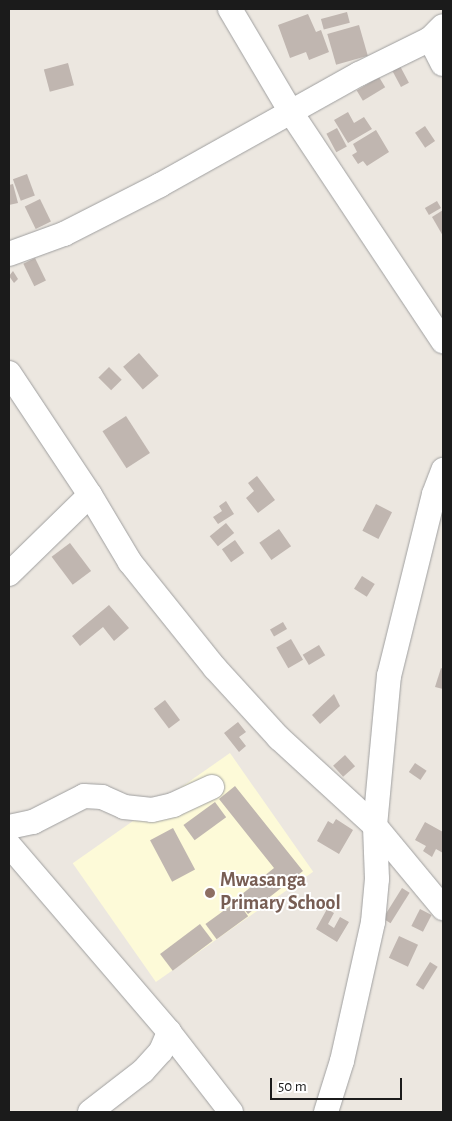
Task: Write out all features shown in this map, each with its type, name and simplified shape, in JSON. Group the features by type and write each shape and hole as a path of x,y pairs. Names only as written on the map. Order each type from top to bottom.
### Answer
{"street":[{"path":"230,9 292,114 443,341"},
{"path":"9,254 64,234 292,114 359,74 436,32 443,64"},
{"path":"9,373 90,495 130,562 221,676 279,738 375,826 443,908"},
{"path":"326,1112 348,1036 372,922 377,879 375,826 389,676 429,513 443,470"},
{"path":"9,574 90,495"},
{"path":"9,827 33,822 84,796 102,798 124,807 152,810 174,805 212,786"},
{"path":"9,845 169,1032 231,1112"},
{"path":"90,1112 143,1071 161,1051 169,1032"}],"shaded area":[{"path":"230,753 313,872 156,982 73,863"}],"building":[{"path":"347,12 350,23 324,30 321,19"},
{"path":"308,14 316,32 321,30 329,52 309,60 306,52 290,58 278,25"},
{"path":"359,25 368,56 336,65 327,34"},
{"path":"68,63 74,85 50,92 44,69"},
{"path":"400,66 409,83 401,87 392,70"},
{"path":"379,77 385,87 363,101 357,90"},
{"path":"348,112 354,123 364,117 372,129 348,143 334,120"},
{"path":"425,126 435,141 425,148 415,133"},
{"path":"337,128 347,147 336,152 326,134"},
{"path":"376,130 389,152 367,166 363,161 358,164 352,155 357,152 353,144"},
{"path":"27,174 35,196 21,201 13,179"},
{"path":"13,184 18,203 9,205 9,185"},
{"path":"40,199 51,221 36,229 25,206"},
{"path":"437,201 441,208 429,215 425,208"},
{"path":"443,210 443,236 432,217"},
{"path":"35,258 46,280 34,286 23,264"},
{"path":"13,271 18,279 14,283 9,276"},
{"path":"139,353 159,376 143,389 123,367"},
{"path":"109,367 122,380 111,390 98,378"},
{"path":"126,416 150,453 126,468 103,431"},
{"path":"257,476 275,500 258,513 246,498 254,491 248,483"},
{"path":"226,501 234,514 218,524 213,517 222,511 219,506"},
{"path":"376,504 392,512 378,539 362,531"},
{"path":"226,523 234,533 218,546 210,536"},
{"path":"279,529 291,546 271,560 259,543"},
{"path":"235,540 244,553 231,562 222,549"},
{"path":"70,543 91,571 73,585 52,557"},
{"path":"362,576 375,584 367,597 354,589"},
{"path":"109,605 129,628 114,641 103,627 80,646 72,636"},
{"path":"283,622 287,629 274,636 270,630"},
{"path":"291,639 303,660 288,668 276,648"},
{"path":"319,645 325,655 309,665 303,655"},
{"path":"441,668 443,669 443,689 435,687"},
{"path":"334,694 340,706 320,724 312,715"},
{"path":"165,700 180,720 169,728 154,708"},
{"path":"238,722 246,732 239,737 246,746 239,752 224,733"},
{"path":"345,755 355,766 343,777 333,766"},
{"path":"415,763 427,771 420,780 409,772"},
{"path":"235,786 303,871 248,914 236,899 274,868 219,799"},
{"path":"215,802 226,817 195,840 183,825"},
{"path":"336,819 353,830 339,854 317,841 328,821 333,824"},
{"path":"425,822 443,832 443,853 436,849 432,857 423,851 426,846 415,840"},
{"path":"173,828 195,869 172,882 150,840"},
{"path":"402,888 410,893 391,923 383,919"},
{"path":"237,901 248,916 217,939 205,924"},
{"path":"327,909 334,913 328,924 334,928 340,917 349,922 337,942 316,929"},
{"path":"420,909 432,915 423,932 411,926"},
{"path":"200,924 213,941 173,971 160,954"},
{"path":"399,936 418,945 408,967 389,958"},
{"path":"430,962 438,967 423,990 416,985"}],"place":[{"name":"Mwasanga Primary School","path":"210,893"}]}
